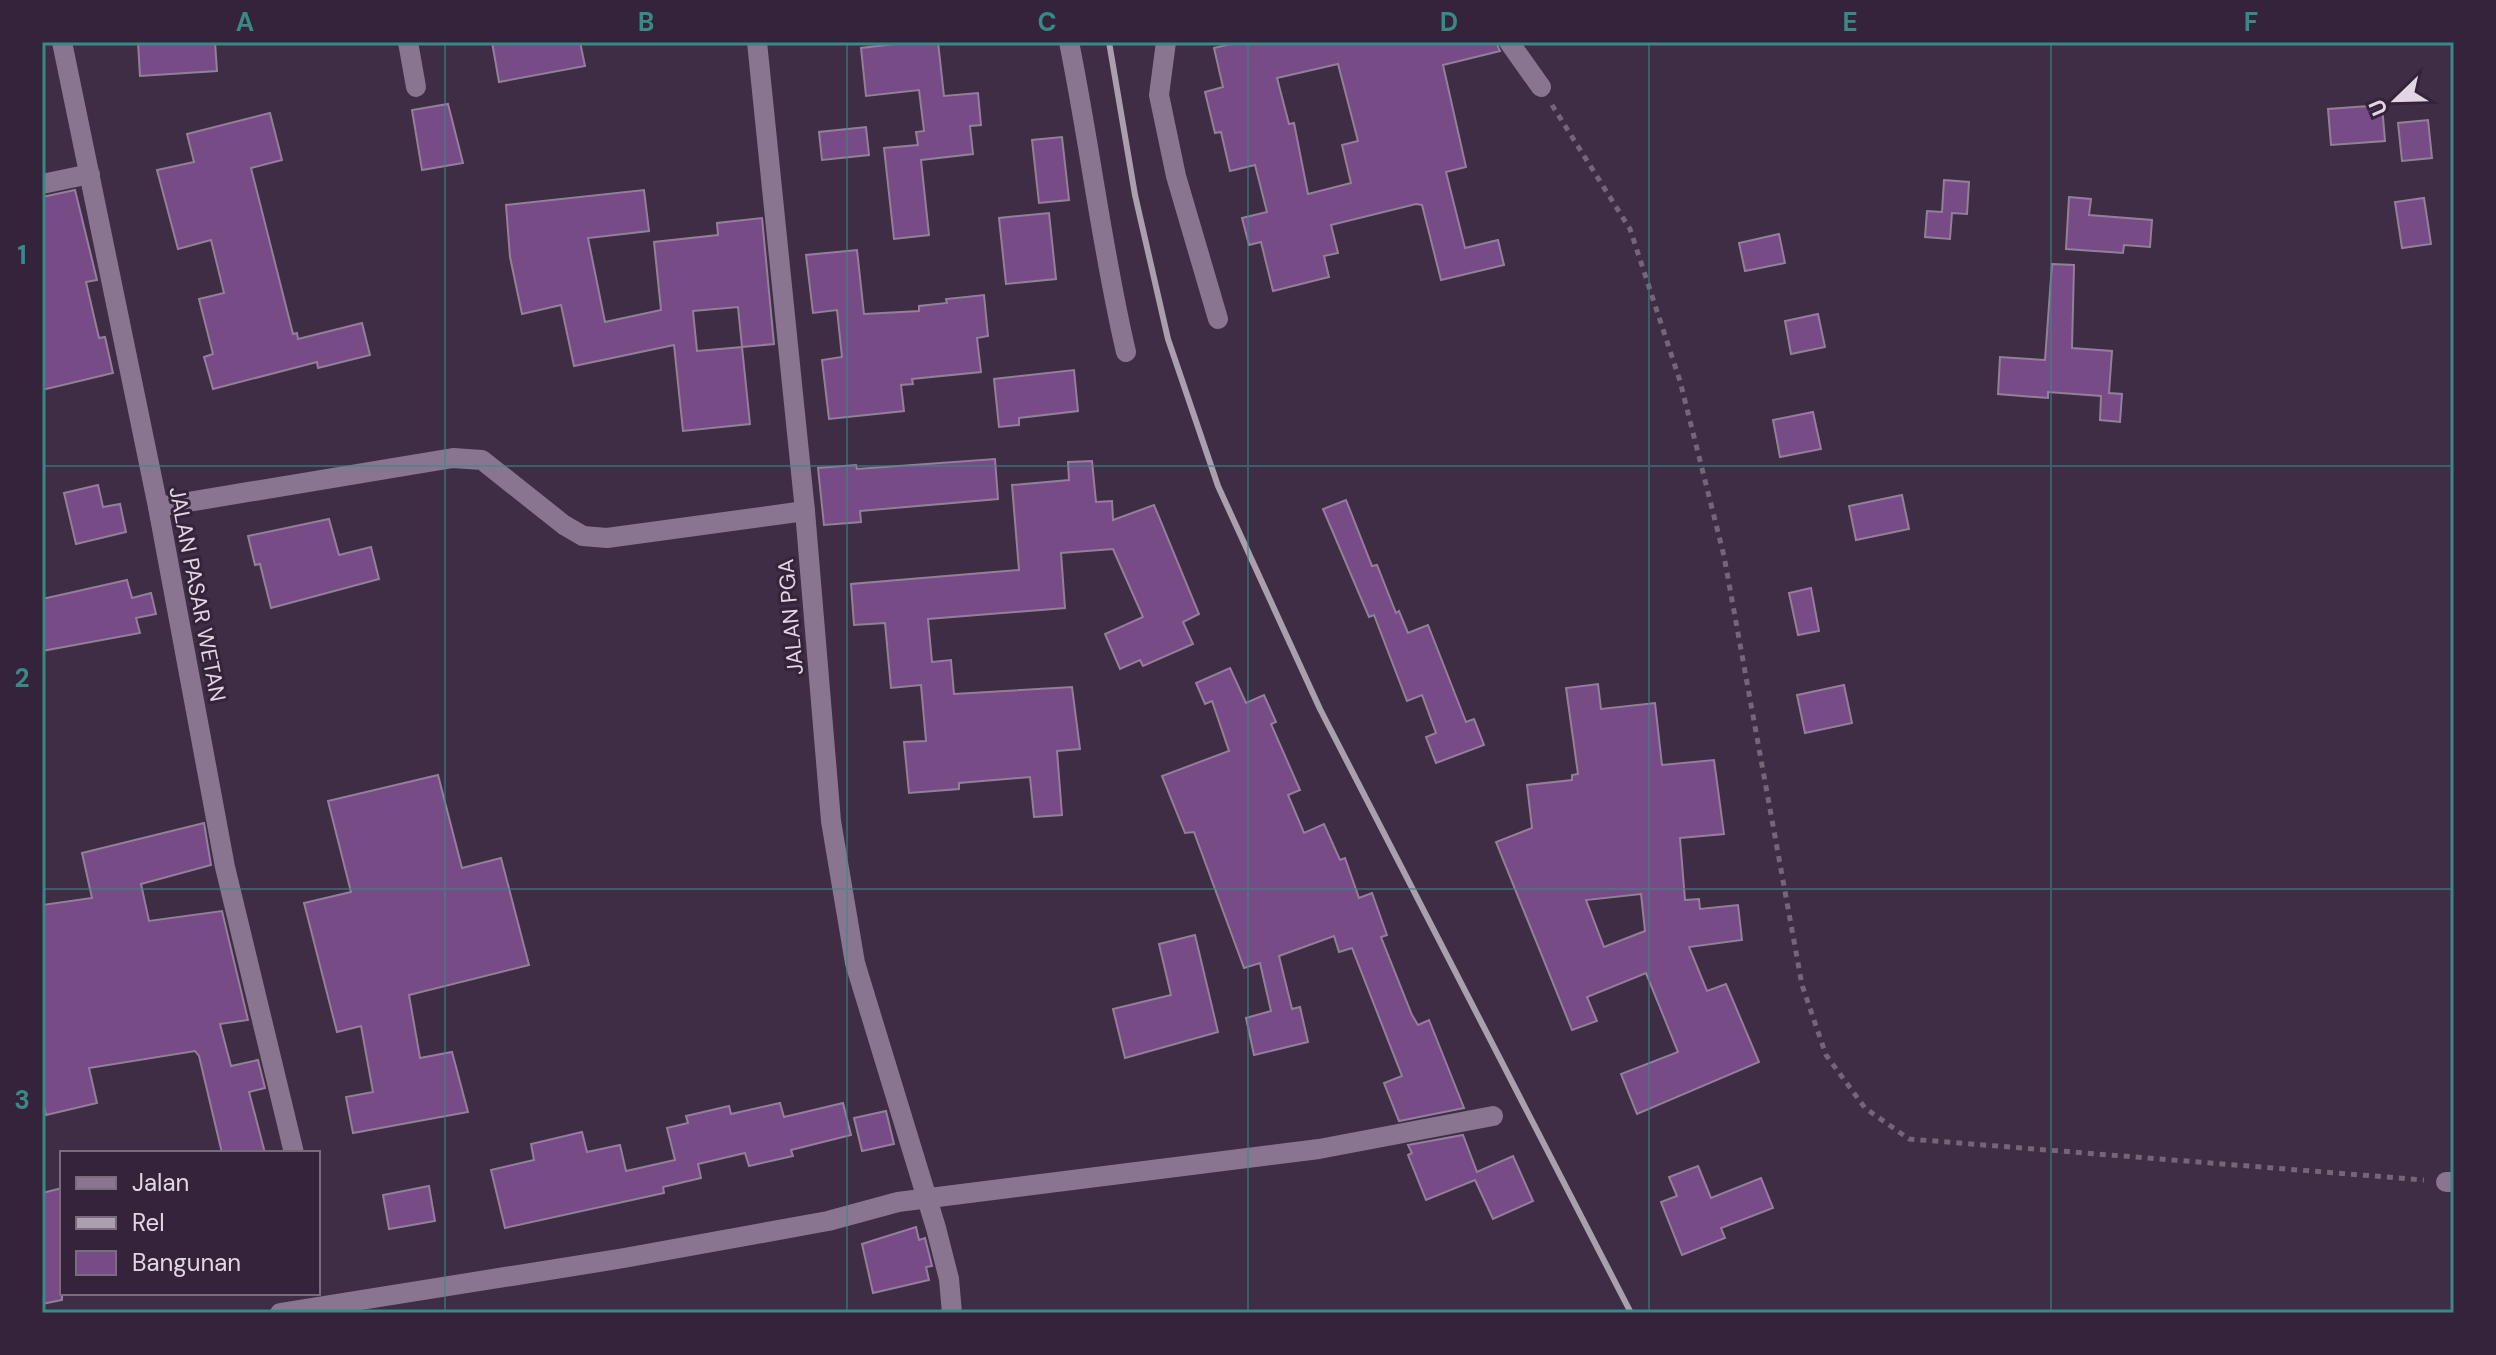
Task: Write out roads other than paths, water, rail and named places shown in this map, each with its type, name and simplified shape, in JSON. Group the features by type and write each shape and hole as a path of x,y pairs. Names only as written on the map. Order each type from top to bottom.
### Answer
{"street":[{"name":"JALAN PASAR WETAN","path":"62,42 158,507 225,867 294,1151"},
{"path":"408,42 416,87"},
{"name":"JALAN PGA","path":"757,42 805,511 831,821 855,963 949,1279 952,1313"},
{"path":"1069,42 1092,151 1106,270 1126,352"},
{"path":"1166,42 1159,95 1176,176 1218,319"},
{"path":"1509,42 1541,87"},
{"path":"42,184 90,174"},
{"path":"158,507 453,458 482,460 583,536 607,538 805,511"},
{"path":"280,1313 318,1300 828,1221 923,1188 1319,1149 1493,1116"}],"railway":[{"path":"1109,42 1135,195 1168,339 1218,486 1320,709 1631,1313"}]}
